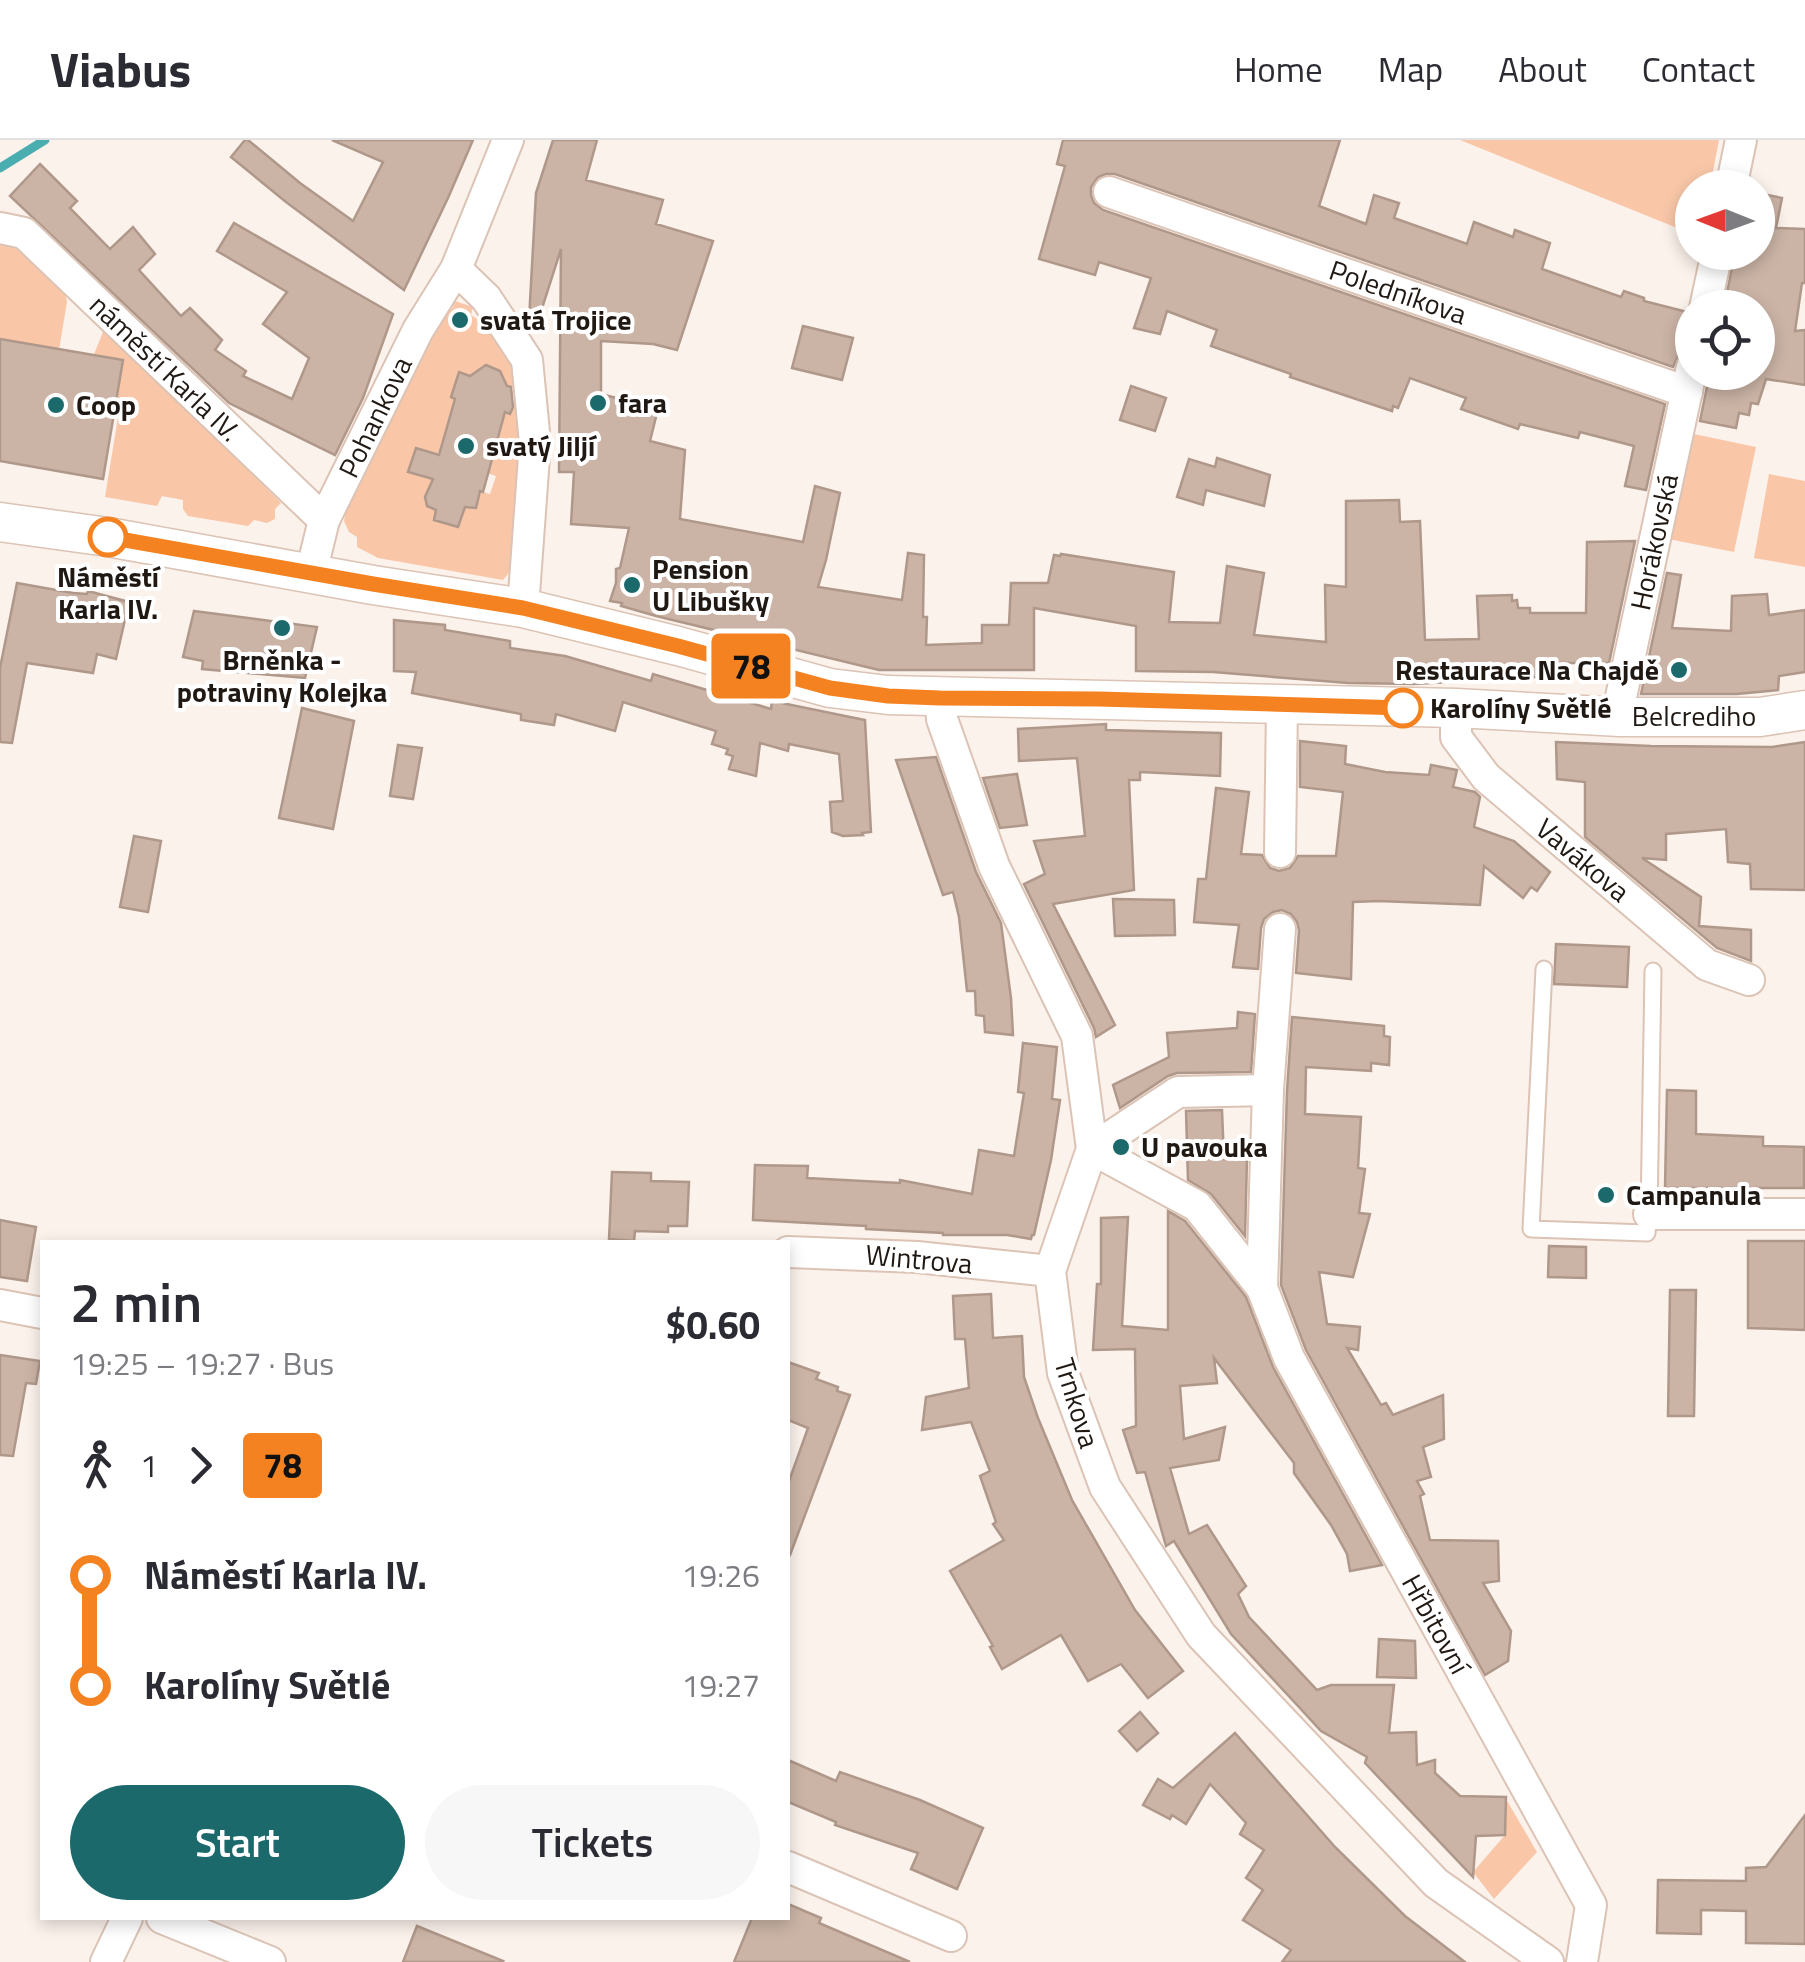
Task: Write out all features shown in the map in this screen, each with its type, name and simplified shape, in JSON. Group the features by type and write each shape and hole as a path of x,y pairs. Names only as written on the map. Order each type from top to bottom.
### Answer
{"street":[{"name":"Pohankova","path":"312,573 324,520 418,330 456,269 508,140"},
{"path":"1735,170 1742,140"},
{"name":"Poledníkova","path":"1109,192 1675,374"},
{"name":"náměstí Karla IV.","path":"0,228 24,233 324,520"},
{"path":"456,269 486,298 527,360 535,443 523,608"},
{"name":"Horákovská","path":"1620,717 1620,698 1688,390"},
{"path":"0,522 523,608 830,688 940,698"},
{"name":"Belcrediho","path":"940,698 1456,708 1620,717 1760,717 1805,710"},
{"name":"Trnkova","path":"940,698 942,719 994,866 1076,1036 1092,1149 1050,1271 1063,1373 1106,1487 1201,1635 1436,1883 1548,1962"},
{"path":"1280,852 1282,704"},
{"name":"Vavákova","path":"1456,708 1456,736 1486,777 1707,965 1749,980"},
{"name":"Hřbitovní","path":"1262,1288 1268,1090 1280,929"},
{"path":"1092,1149 1178,1092 1268,1090"},
{"name":"Hřbitovní","path":"1092,1149 1197,1206 1262,1288 1288,1358 1591,1905 1582,1962"},
{"path":"1649,1214 1805,1214"},
{"name":"Wintrova","path":"790,1252 917,1257 1050,1271"},
{"path":"0,1305 40,1313"},
{"path":"790,1868 951,1936"},
{"path":"106,1962 127,1920"},
{"path":"167,1920 270,1962"}],"lane":[{"path":"1544,969 1531,1228 1646,1232 1653,971"}],"shaded area":[{"path":"1460,140 1719,140 1713,170 1675,170 1675,227"},
{"path":"0,236 22,241 62,281 67,302 59,350 0,341"},
{"path":"455,301 473,307 471,315 485,324 513,365 523,398 513,568 503,580 378,558 357,547 357,537 349,532 344,521 347,502 359,488 391,405 448,308 452,309","holes":["486,365 500,371 503,385 518,389 511,414 500,414 483,472 496,476 490,494 476,490 476,507 465,507 458,527 434,520 437,509 426,503 443,457 442,446 455,401 451,397 459,372 473,377"]},
{"path":"106,324 281,503 275,509 275,519 267,523 254,520 248,526 188,516 183,500 162,496 157,506 105,497 119,411 112,409 93,357"},
{"path":"1689,433 1756,447 1734,552 1668,539"},
{"path":"1769,474 1805,481 1805,567 1754,558"},
{"path":"1506,1799 1537,1852 1494,1899 1473,1872 1505,1835"}],"building":[{"path":"245,140 353,221 383,162 332,140 473,140 404,290 231,157"},
{"path":"553,140 597,140 586,180 663,200 656,224 713,241 677,350 653,344 601,341 601,394 658,409 650,441 685,450 680,519 803,542 815,486 840,493 818,587 902,600 908,553 924,555 926,645 982,643 982,625 1009,625 1011,583 1048,583 1054,555 1061,554 1174,572 1169,622 1220,623 1227,566 1264,573 1254,635 1326,642 1325,585 1346,587 1346,501 1399,500 1400,522 1420,521 1425,640 1479,639 1477,596 1512,595 1518,608 1530,608 1530,613 1586,613 1587,542 1635,541 1609,663 1556,663 1557,676 1413,684 1136,671 1136,626 1034,608 1034,670 879,670 656,616 610,601 629,528 571,524 574,472 559,472 561,249 538,321 529,320 536,193"},
{"path":"1063,140 1340,140 1319,206 1366,224 1374,195 1399,203 1394,218 1467,244 1474,222 1513,237 1515,230 1550,243 1542,269 1621,297 1624,291 1675,309 1673,367 1115,174 1098,177 1091,187 1094,203 1103,210 1665,404 1646,490 1625,486 1634,446 1580,432 1578,438 1520,424 1518,429 1461,409 1466,398 1410,378 1398,408 1393,406 1392,411 1211,346 1217,330 1167,311 1160,334 1134,328 1151,278 1099,262 1095,275 1039,259 1065,166 1057,164"},
{"path":"40,164 77,201 70,208 110,249 133,227 155,254 139,270 181,316 190,308 222,340 215,350 246,371 243,376 292,399 309,358 263,324 287,292 217,251 234,223 393,314 363,398 335,455 229,403 10,196"},
{"path":"1775,197 1782,198 1776,228 1805,229 1805,283 1795,331 1805,330 1805,385 1775,380 1775,290 1728,290 1731,270 1775,270"},
{"path":"803,326 853,338 842,380 792,368"},
{"name":"Coop","path":"0,339 123,360 103,479 0,461"},
{"name":"svatý Jiljí","path":"486,365 500,371 511,387 513,407 510,414 505,412 476,508 465,507 458,527 434,520 436,510 427,506 425,497 433,479 408,472 416,448 439,455 459,372 470,376"},
{"path":"1131,386 1166,398 1155,431 1120,420"},
{"path":"1706,390 1762,390 1758,404 1751,403 1749,415 1739,413 1736,428 1700,421"},
{"path":"1217,458 1270,475 1264,506 1206,490 1203,505 1177,497 1189,459 1215,467"},
{"path":"1667,573 1681,575 1672,628 1731,631 1732,596 1767,594 1769,615 1805,610 1805,672 1779,676 1778,690 1641,694"},
{"path":"17,583 73,593 88,591 129,602 116,659 97,654 93,673 27,663 12,743 0,742 0,668"},
{"path":"194,611 317,627 305,678 202,669 203,661 183,657"},
{"path":"394,620 445,625 445,630 510,641 510,648 565,656 651,681 653,674 771,709 772,701 865,720 871,832 843,836 832,832 830,802 843,801 839,754 789,744 788,751 760,743 756,776 729,769 733,756 726,754 728,749 712,744 716,731 623,702 615,731 556,714 554,725 521,720 521,714 412,693 416,672 394,671"},
{"path":"302,708 354,721 333,829 279,818"},
{"path":"1106,724 1106,730 1221,733 1220,776 1140,772 1140,780 1129,780 1134,890 1053,904 1115,1025 1096,1037 1024,884 1045,874 1034,841 1085,836 1077,758 1019,761 1018,729"},
{"path":"1300,741 1346,746 1345,764 1385,772 1429,775 1431,765 1457,770 1453,787 1480,797 1474,827 1514,841 1550,872 1537,891 1531,887 1523,898 1484,866 1480,905 1353,902 1351,979 1296,973 1299,930 1291,914 1282,910 1264,919 1258,969 1233,967 1239,925 1194,922 1198,879 1206,879 1216,788 1249,792 1241,854 1262,855 1270,868 1279,871 1290,868 1298,856 1336,856 1343,792 1300,787"},
{"path":"1556,742 1772,747 1805,742 1805,890 1751,889 1750,864 1728,862 1726,829 1666,834 1666,860 1642,858 1701,897 1699,926 1751,930 1751,961 1717,948 1585,837 1585,782 1557,779"},
{"path":"398,745 422,748 413,799 390,796"},
{"path":"936,757 976,872 1001,923 1013,1035 985,1032 984,1016 976,1015 975,991 967,991 953,892 943,895 896,760"},
{"path":"1017,774 1027,825 1000,828 983,778"},
{"path":"134,836 161,841 148,912 120,907"},
{"path":"1113,899 1174,900 1175,935 1115,936"},
{"path":"1556,944 1629,947 1627,987 1554,984"},
{"path":"1238,1012 1255,1014 1251,1072 1177,1073 1120,1108 1113,1085 1169,1057 1167,1033 1237,1028"},
{"path":"1292,1017 1384,1026 1384,1036 1390,1037 1389,1065 1371,1063 1371,1071 1306,1067 1305,1114 1361,1117 1358,1168 1365,1169 1359,1213 1370,1214 1353,1277 1319,1272 1327,1324 1360,1327 1358,1350 1347,1348 1381,1405 1386,1403 1393,1415 1443,1395 1444,1439 1423,1447 1431,1477 1417,1481 1424,1494 1420,1496 1430,1540 1498,1541 1499,1581 1483,1583 1511,1631 1508,1661 1485,1675 1306,1350 1281,1285"},
{"path":"1023,1043 1057,1047 1052,1099 1060,1100 1051,1160 1031,1239 753,1220 755,1165 808,1166 807,1178 900,1180 972,1194 979,1150 1014,1156 1024,1093 1018,1092"},
{"path":"1667,1090 1696,1091 1696,1134 1763,1137 1763,1146 1804,1147 1804,1188 1665,1188"},
{"path":"1222,1110 1224,1159 1247,1160 1245,1236 1211,1194 1188,1180 1186,1111"},
{"path":"612,1172 651,1173 651,1181 689,1182 687,1226 668,1226 668,1232 635,1231 634,1240 609,1239"},
{"path":"1168,1211 1185,1221 1246,1297 1273,1367 1382,1565 1350,1571 1347,1554 1294,1473 1294,1463 1214,1358 1217,1383 1180,1386 1184,1439 1225,1427 1219,1460 1170,1468 1189,1534 1207,1525 1246,1586 1238,1594 1249,1617 1317,1690 1331,1685 1394,1685 1389,1733 1416,1732 1417,1765 1435,1760 1435,1773 1460,1796 1506,1797 1505,1835 1476,1836 1473,1877 1365,1763 1367,1757 1321,1731 1231,1634 1174,1541 1166,1546 1145,1472 1137,1473 1123,1430 1136,1426 1135,1349 1093,1350 1097,1284 1101,1284 1101,1218 1128,1217 1122,1326 1168,1330"},
{"path":"0,1220 36,1227 27,1281 0,1277"},
{"path":"1748,1241 1805,1241 1805,1330 1748,1328"},
{"path":"1549,1246 1586,1247 1586,1278 1548,1277"},
{"path":"1670,1290 1696,1290 1694,1416 1668,1416"},
{"path":"991,1294 993,1338 1022,1336 1024,1377 1072,1500 1135,1610 1183,1671 1148,1698 1121,1664 1088,1681 1061,1635 1002,1669 950,1571 1004,1540 993,1524 996,1522 980,1476 990,1471 971,1422 922,1430 926,1397 969,1388 965,1339 955,1339 953,1296"},
{"path":"0,1355 40,1361 36,1384 26,1383 13,1456 0,1455"},
{"path":"790,1363 819,1373 816,1379 850,1395 790,1555 790,1478 808,1428 790,1421"},
{"path":"1379,1639 1415,1641 1416,1678 1377,1677"},
{"path":"1140,1712 1158,1733 1137,1751 1119,1731"},
{"path":"1235,1733 1335,1847 1405,1916 1465,1962 1282,1962 1291,1950 1243,1920 1263,1890 1246,1878 1264,1850 1240,1834 1246,1823 1210,1784 1186,1824 1143,1805 1158,1779 1173,1788"},
{"path":"790,1761 836,1781 840,1772 920,1800 983,1828 957,1889 911,1869 918,1853 835,1825 836,1822 790,1803"},
{"path":"1805,1815 1805,1944 1746,1943 1746,1911 1701,1910 1701,1934 1657,1933 1658,1880 1746,1881 1746,1868 1766,1867"},
{"path":"790,1905 821,1918 819,1923 910,1962 734,1962 751,1920 790,1920"},
{"path":"417,1926 503,1961 403,1962"}],"waterway":[{"path":"0,168 45,140"}],"bus line":[{"name":"78","path":"108,537 523,608 830,688 888,696 1403,708"}],"place":[{"name":"svatá Trojice","path":"460,320"},
{"name":"fara","path":"598,403"},
{"name":"Coop","path":"56,405"},
{"name":"svatý Jiljí","path":"466,446"},
{"name":"Náměstí Karla IV.","path":"108,537"},
{"name":"Pension U Libušky","path":"632,585"},
{"name":"Brněnka - potraviny Kolejka","path":"282,628"},
{"name":"Restaurace Na Chajdě","path":"1679,670"},
{"name":"Karolíny Světlé","path":"1403,708"},
{"name":"U pavouka","path":"1121,1147"},
{"name":"Campanula","path":"1606,1195"}]}
